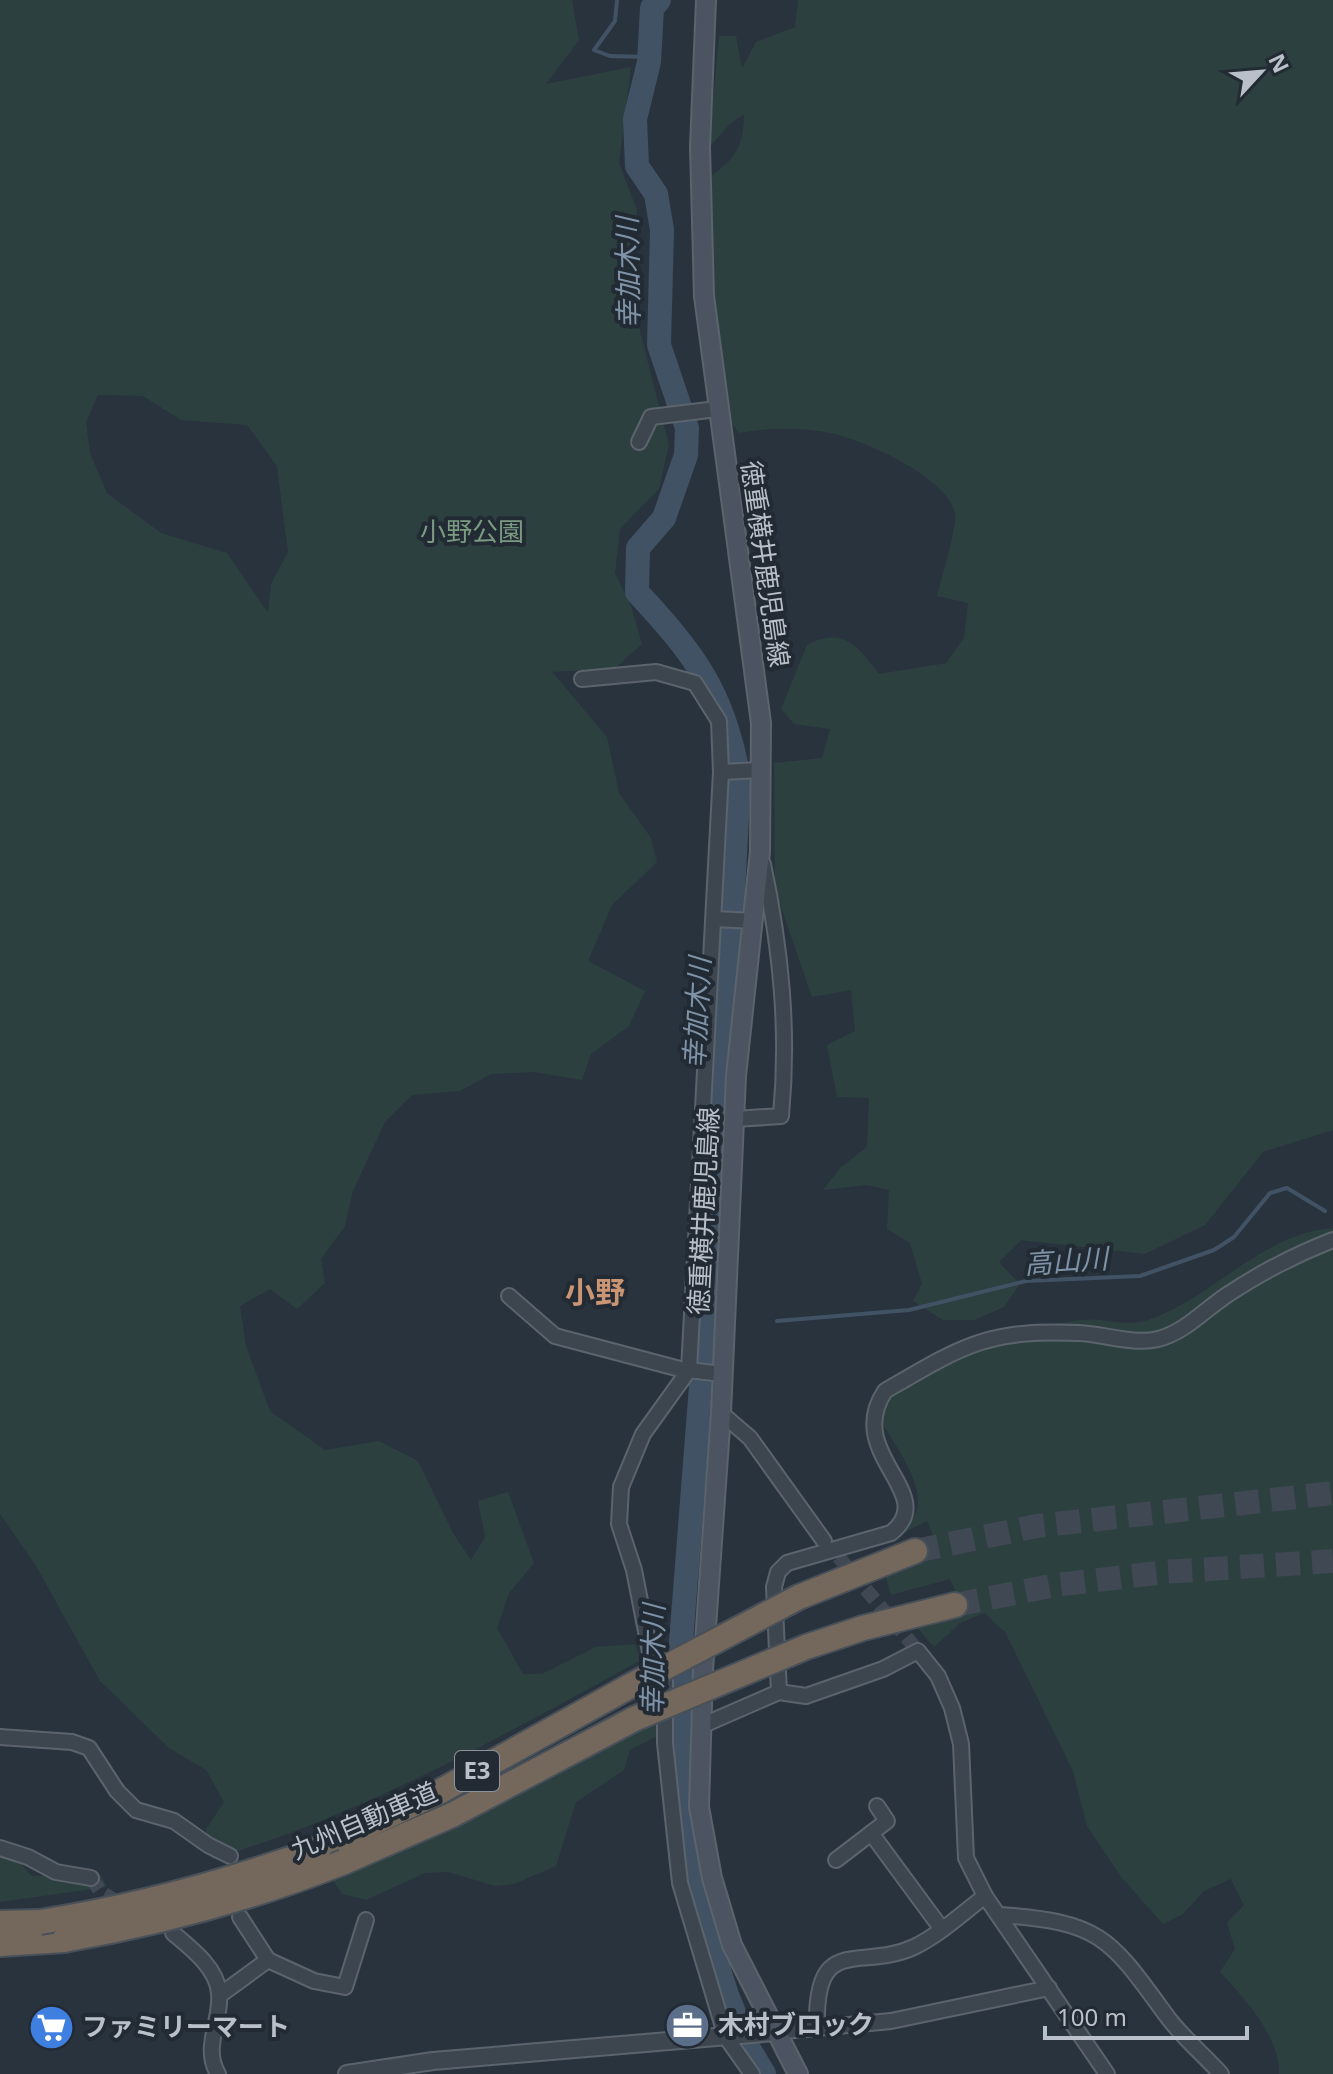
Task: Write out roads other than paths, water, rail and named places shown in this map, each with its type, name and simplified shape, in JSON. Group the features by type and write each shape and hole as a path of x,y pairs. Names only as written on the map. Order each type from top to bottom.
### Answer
{"highway":[{"name":"九州自動車道","path":"0,1923 40,1922 109,1911 193,1892 319,1849 439,1792 799,1597 915,1551"},
{"name":"九州自動車道","path":"0,1944 64,1940 198,1913 278,1888 452,1815 634,1719 806,1647 955,1605"}],"main road":[{"name":"徳重横井鹿児島線","path":"706,0 700,147 704,296 761,723 760,852 741,1030 721,1413 700,1669 699,1807 712,1878 732,1945 767,2032 798,2074"}],"street":[{"path":"639,442 651,417 717,409"},
{"path":"582,679 656,672 695,683 719,721 721,772 715,919 691,1370 643,1434 620,1491 619,1524 634,1570 650,1652 700,1669"},
{"path":"721,772 760,770"},
{"path":"735,1119 781,1116 783,983 760,852"},
{"path":"715,919 754,921"},
{"path":"779,1692 774,1587 778,1572 787,1563 891,1533 903,1524 907,1511 901,1487 874,1439 872,1422 876,1404 885,1391 969,1344 1014,1333 1099,1334 1146,1341 1161,1338 1180,1330 1205,1310 1271,1269 1333,1240"},
{"path":"509,1296 555,1336 691,1370 722,1374"},
{"path":"721,1413 750,1438 824,1541"},
{"path":"701,1726 779,1692 806,1696 883,1669 918,1651 938,1676 952,1708 961,1744 966,1858 985,1896 1001,1915 1107,2074"},
{"path":"670,1659 665,1743 680,1883 731,2036 752,2074"},
{"path":"0,1737 72,1742 89,1748 117,1791 136,1810 174,1821 230,1856"},
{"path":"836,1860 887,1821 877,1806"},
{"path":"871,1833 941,1928"},
{"path":"0,1848 28,1857 56,1872 91,1878"},
{"path":"817,2029 818,1991 837,1964 854,1956 905,1951 985,1896"},
{"path":"1001,1915 1044,1918 1076,1927 1114,1947 1167,2018 1221,2074"},
{"path":"240,1917 268,1960 314,1981 345,1987 366,1920"},
{"path":"173,1933 208,1967 220,1995 211,2045 218,2074"},
{"path":"220,1995 268,1960"},
{"path":"347,2074 433,2061 891,2021 1049,1988"}],"waterway":[{"path":"617,0 615,21 594,50 610,56 649,57"},
{"name":"幸加木川","path":"659,0 652,8 649,62 635,119 637,166 656,194 662,230 659,345 687,428 686,455 664,518 638,548 637,592 704,676 725,722 739,779 719,1156 681,1642 679,1738 683,1826 689,1875 727,1995 749,2049 764,2074"},
{"name":"高山川","path":"777,1321 909,1310 1026,1281 1140,1276 1214,1250 1234,1237 1270,1193 1287,1188 1325,1211"}],"tunnel":[{"path":"915,1551 1037,1526 1333,1493"},
{"path":"825,1541 918,1651"},
{"path":"955,1605 1056,1585 1165,1572 1333,1561"},
{"path":"91,1878 101,1892 124,1906"}],"place":[{"name":"木村ブロック","path":"687,2025"},
{"name":"ファミリーマート","path":"51,2027"}],"district":[{"name":"小野","path":"595,1293"}],"park label":[{"name":"小野公園","path":"472,532"}]}
